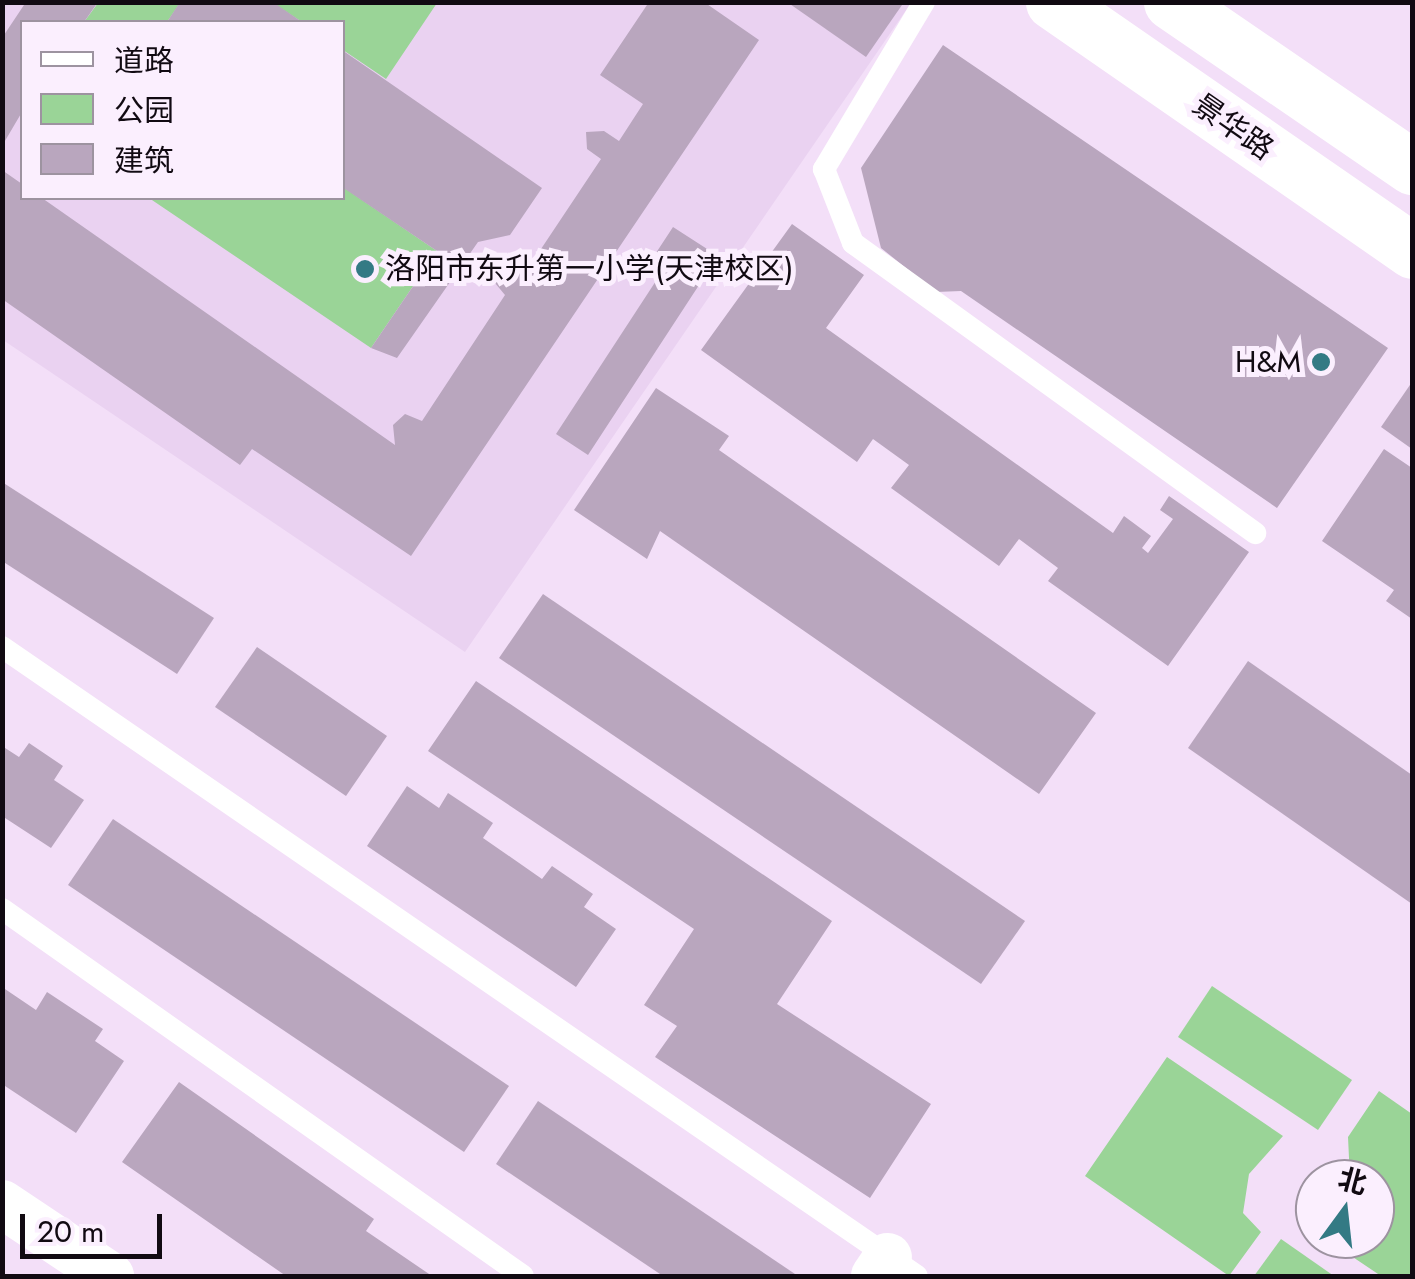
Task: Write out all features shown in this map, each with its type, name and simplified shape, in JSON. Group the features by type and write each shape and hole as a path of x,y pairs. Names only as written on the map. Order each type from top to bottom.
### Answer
{"main road":[{"name":"景华路","path":"1053,2 1412,250"},
{"path":"1170,2 1412,167"}],"street":[{"path":"2,1204 110,1276"}],"lane":[{"path":"924,2 824,169 853,244 1255,533"},
{"path":"2,647 893,1270"},
{"path":"2,909 522,1276"}],"shaded area":[{"name":"洛阳市东升第一小学(天津校区)","path":"2,3 911,3 465,652 3,340"}],"green space":[{"path":"98,3 180,3 168,20 85,20"},
{"path":"273,3 437,3 386,79 345,51 345,20 299,20"},
{"path":"345,188 437,251 371,348 152,200 345,200"},
{"path":"1212,986 1352,1080 1318,1130 1178,1037"},
{"path":"1167,1057 1283,1136 1249,1174 1243,1213 1261,1232 1229,1276 1085,1176"},
{"path":"1379,1091 1412,1114 1412,1276 1381,1276 1356,1259 1395,1259 1395,1159 1349,1159 1348,1137"},
{"path":"1281,1239 1295,1249 1295,1259 1310,1259 1334,1276 1254,1276"}],"building":[{"path":"26,2 98,2 85,20 20,20 20,115 2,146 2,38"},
{"path":"180,2 273,2 299,20 168,20"},
{"path":"649,2 704,2 759,40 411,556 252,449 240,465 2,299 2,170 20,183 20,200 45,200 395,445 393,425 405,414 422,421 505,295 495,283 501,270 512,261 527,270 601,159 587,149 586,132 604,131 619,141 643,104 600,75"},
{"path":"787,2 899,2 902,5 866,57"},
{"path":"943,45 1388,348 1277,508 961,291 936,292 881,248 861,168"},
{"path":"345,52 542,188 510,235 478,242 397,358 371,348 437,251 345,189"},
{"path":"792,224 864,275 826,328 1113,533 1124,516 1151,536 1142,548 1148,553 1173,519 1160,510 1169,496 1249,552 1168,666 1048,581 1058,568 1019,539 999,566 891,488 909,465 873,439 857,462 701,350"},
{"path":"673,227 718,256 588,455 556,434 667,264 654,256"},
{"path":"1412,382 1412,449 1381,427"},
{"path":"656,388 729,436 719,450 1096,713 1039,794 660,531 647,559 574,510"},
{"path":"1384,449 1412,468 1412,619 1386,601 1394,590 1322,541"},
{"path":"2,482 214,618 177,674 2,561"},
{"path":"543,594 1025,921 981,984 499,658"},
{"path":"257,647 387,736 346,796 215,707"},
{"path":"1248,661 1412,775 1412,904 1188,748"},
{"path":"476,681 832,921 777,1004 931,1104 870,1198 655,1057 677,1026 644,1005 694,929 428,751"},
{"path":"29,743 63,766 54,780 84,800 51,848 2,816 2,746 19,757"},
{"path":"407,786 439,808 448,793 493,823 483,838 542,879 552,866 593,894 584,907 616,929 576,987 367,846"},
{"path":"113,819 509,1086 464,1152 68,885"},
{"path":"2,987 36,1010 47,992 103,1029 95,1041 124,1061 76,1133 2,1084"},
{"path":"179,1082 374,1219 366,1231 432,1276 286,1276 122,1162"},
{"path":"538,1101 798,1276 663,1276 496,1164"}],"place":[{"name":"洛阳市东升第一小学(天津校区)","path":"365,269"},
{"name":"H&M","path":"1321,362"}]}
